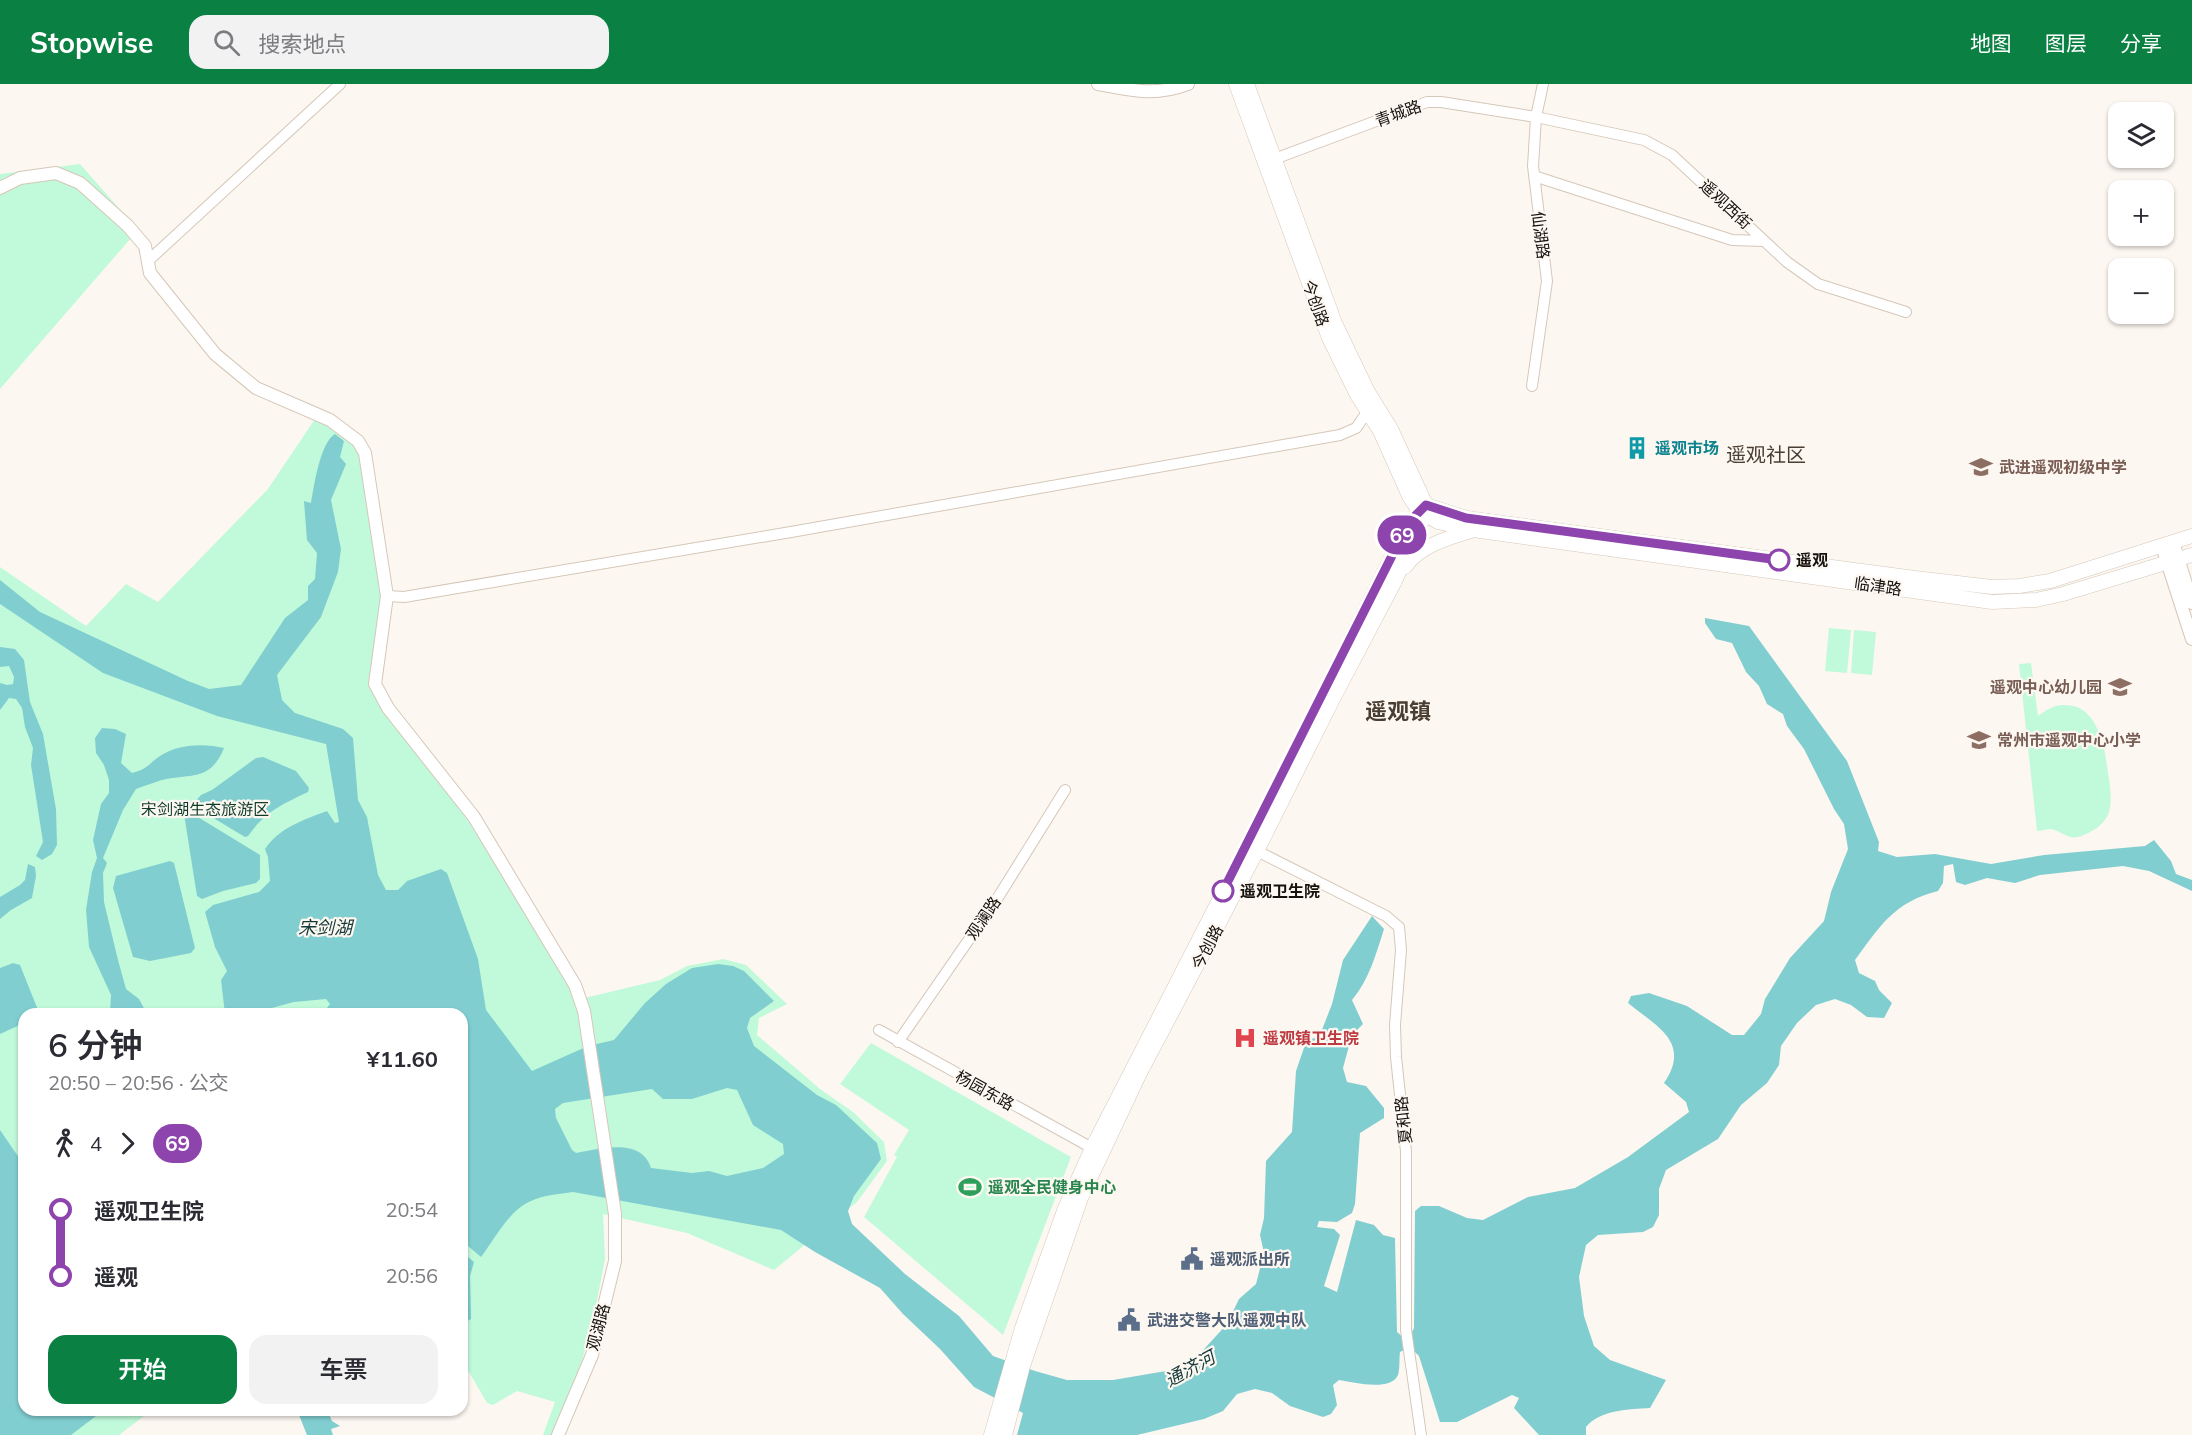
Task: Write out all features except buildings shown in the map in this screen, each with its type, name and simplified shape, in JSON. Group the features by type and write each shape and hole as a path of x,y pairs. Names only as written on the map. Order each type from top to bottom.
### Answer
{"main road":[{"name":"今创路","path":"1017,1363 1081,1198 1139,1075 1395,581 1424,510 1390,429 1368,392 1335,323 1270,160 1236,84"},
{"name":"今创路","path":"1248,84 1270,160 1329,338 1357,394 1380,431 1409,496 1424,510"},
{"name":"今创路","path":"1017,1363 1065,1208 1092,1148 1409,522 1424,510"},
{"name":"临津路","path":"1424,510 1438,522 1475,530 1992,602 2036,600 2063,594 2192,555"},
{"name":"临津路","path":"1424,510 1466,518 1915,578 1992,586 2019,586 2050,581 2192,537"},
{"path":"1395,581 1411,559 1431,546 1449,537 1475,530"},
{"path":"1005,1435 1006,1408 1017,1363"},
{"path":"991,1435 1006,1408"}],"street":[{"path":"148,261 340,84"},
{"path":"1098,84 1149,93 1188,84"},
{"name":"仙湖路","path":"1532,386 1547,280 1533,166 1536,117 1543,84"},
{"name":"青城路","path":"1270,160 1427,102 1441,102 1536,117"},
{"name":"遥观西街","path":"1536,117 1644,140 1672,155 1787,262 1818,284 1906,312"},
{"name":"观湖路","path":"0,188 20,178 56,173 80,183 128,226 145,246 150,273 215,354 256,388 330,420 358,441 365,453 387,596 375,684 380,696 474,817 575,985 584,1011 590,1041 615,1214 615,1261 592,1355 558,1435"},
{"path":"1534,176 1732,240 1764,241"},
{"path":"387,596 404,597 428,594 1340,435 1356,428 1368,411"},
{"path":"2168,544 2192,639"},
{"path":"2173,561 2192,603"},
{"name":"观澜路","path":"897,1042 997,899 1065,790"},
{"name":"夏和路","path":"1257,851 1386,916 1399,927 1401,937 1395,1047 1406,1151 1406,1330 1421,1435"},
{"name":"杨园东路","path":"879,1030 1092,1148"}],"green space":[{"path":"80,164 138,230 0,389 0,174"},
{"name":"宋剑湖生态旅游区","path":"315,419 353,441 363,462 381,598 368,685 467,819 580,999 660,980 687,966 723,959 746,965 787,1004 759,1018 757,1035 820,1089 853,1112 884,1142 887,1161 857,1202 774,1270 687,1233 603,1214 605,1259 595,1311 582,1361 554,1435 543,1435 555,1402 517,1391 493,1405 487,1403 468,1370 468,1008 18,1008 18,1416 144,1416 119,1435 0,1435 0,567 86,626 126,584 158,602 268,489"},
{"path":"1829,628 1851,630 1847,673 1825,671"},
{"path":"1854,630 1876,632 1872,675 1851,673"},
{"path":"2031,663 2038,716 2049,709 2063,705 2083,710 2096,725 2106,756 2111,800 2109,812 2100,825 2080,836 2071,837 2051,829 2037,831 2019,664"},
{"name":"遥观全民健身中心","path":"871,1043 1071,1157 1003,1335 864,1217 897,1157 894,1155 909,1130 840,1084"}],"water":[{"path":"335,434 344,441 340,457 346,464 331,500 341,549 338,572 321,617 277,675 282,700 295,713 343,729 353,738 358,800 367,817 378,875 386,890 398,890 407,881 441,869 447,873 478,959 486,1010 532,1071 588,1046 614,1040 645,1003 666,984 692,968 718,964 733,966 744,971 774,1001 750,1018 747,1028 754,1046 817,1095 836,1105 877,1143 881,1159 854,1196 848,1211 852,1224 905,1274 959,1316 993,1356 1067,1380 1113,1380 1166,1371 1195,1359 1227,1324 1239,1299 1256,1284 1264,1253 1260,1235 1264,1218 1266,1161 1292,1132 1296,1071 1306,1042 1320,1035 1332,1004 1343,960 1372,916 1384,929 1367,975 1352,1000 1363,1024 1352,1035 1343,1068 1347,1082 1366,1086 1384,1108 1384,1118 1360,1133 1355,1204 1352,1213 1337,1222 1319,1221 1317,1227 1334,1229 1340,1235 1324,1286 1337,1292 1356,1220 1374,1225 1383,1235 1395,1238 1397,1332 1404,1338 1410,1336 1414,1328 1415,1211 1421,1206 1439,1206 1467,1218 1483,1220 1528,1197 1575,1188 1628,1157 1689,1112 1686,1102 1664,1083 1672,1069 1674,1056 1667,1036 1628,1003 1631,996 1649,993 1687,1006 1732,1035 1744,1035 1761,1014 1765,999 1790,958 1824,921 1831,892 1848,849 1844,824 1804,749 1787,726 1783,714 1767,704 1759,686 1746,672 1732,643 1716,639 1705,623 1705,618 1749,626 1847,761 1879,842 1878,851 1897,857 1935,854 1991,864 2044,855 2145,846 2154,840 2171,861 2176,874 2192,880 2192,891 2149,871 2123,866 2040,875 2015,883 1987,878 1965,885 1956,882 1953,864 1944,866 1943,883 1938,891 1910,902 1889,917 1855,960 1859,973 1875,981 1879,990 1892,1003 1884,1018 1867,1017 1851,1005 1835,999 1816,1005 1797,1023 1781,1046 1779,1065 1767,1083 1741,1105 1718,1139 1666,1170 1659,1189 1659,1215 1653,1227 1643,1232 1598,1235 1586,1245 1579,1277 1584,1316 1594,1346 1610,1360 1666,1380 1650,1408 1615,1411 1599,1417 1586,1427 1586,1435 1539,1435 1514,1408 1519,1398 1512,1395 1457,1422 1440,1422 1419,1356 1414,1351 1404,1350 1400,1352 1398,1375 1388,1383 1371,1385 1339,1380 1333,1385 1337,1405 1331,1414 1323,1417 1290,1406 1272,1393 1255,1389 1237,1394 1223,1411 1204,1419 1137,1435 1017,1435 1023,1413 974,1387 880,1288 781,1230 573,1192 541,1197 523,1205 509,1218 481,1257 468,1246 468,1008 327,1008 330,1004 326,999 294,1002 272,1008 224,1008 221,980 227,971 215,947 205,912 213,905 259,892 270,881 265,849 284,830 327,811 335,823 339,822 326,744 217,716 103,673 0,604 0,580 40,612 188,681 209,689 241,685 285,618 308,600 308,586 315,579 317,553 307,540 304,501 311,503 318,466 325,446","holes":["727,1088 737,1090 753,1125 783,1144 784,1154 763,1168 727,1176 709,1171 692,1173 651,1168 646,1158 639,1152 619,1147 576,1153 572,1150 556,1118 555,1109 563,1103 652,1089 663,1099 692,1099"]},
{"path":"0,647 15,649 24,660 30,702 43,734 56,809 57,845 52,854 42,860 36,856 43,842 31,765 33,748 25,727 22,708 16,699 9,698 0,710 0,683 13,684 14,677 9,666 0,667"},
{"path":"102,728 115,729 126,734 121,763 132,773 145,768 160,756 174,749 200,745 224,748 219,759 206,771 191,776 162,780 136,789 123,810 103,858 107,863 103,873 104,902 118,960 126,989 139,999 144,1008 110,1008 111,995 89,947 86,910 92,872 97,858 93,840 101,804 109,793 109,780 104,765 96,753 95,738"},
{"path":"263,757 296,771 309,788 308,792 261,820 245,837 195,807 193,804 201,795 212,790 256,758"},
{"path":"188,811 260,855 260,879 256,883 202,899 197,896 184,814"},
{"path":"170,861 174,863 195,948 191,953 150,961 133,957 113,888 116,876"},
{"path":"28,864 35,867 36,876 32,898 0,919 0,897 25,880"},
{"path":"13,963 20,965 37,1008 18,1008 18,1026 0,1034 0,968"},
{"path":"0,1130 18,1156 18,1416 96,1416 71,1435 0,1435"},
{"path":"468,1257 474,1262 470,1276 471,1319 468,1321"},
{"path":"299,1416 330,1416 332,1421 340,1426 331,1429 333,1435 307,1435"}],"bus line":[{"name":"69","path":"1223,891 1409,522 1426,505 1466,518 1779,560"}],"place":[{"name":"遥观市场","path":"1637,448"},
{"name":"武进遥观初级中学","path":"1981,467"},
{"name":"遥观","path":"1779,560"},
{"name":"遥观中心幼儿园","path":"2120,687"},
{"name":"常州市遥观中心小学","path":"1979,740"},
{"name":"遥观卫生院","path":"1223,891"},
{"name":"遥观镇卫生院","path":"1245,1038"},
{"name":"遥观全民健身中心","path":"970,1187"},
{"name":"遥观派出所","path":"1192,1259"},
{"name":"武进交警大队遥观中队","path":"1129,1320"}],"district":[{"name":"遥观社区","path":"1766,455"},
{"name":"遥观镇","path":"1398,711"}],"water label":[{"name":"宋剑湖","path":"325,928"},
{"name":"通济河","path":"1190,1369"}]}
